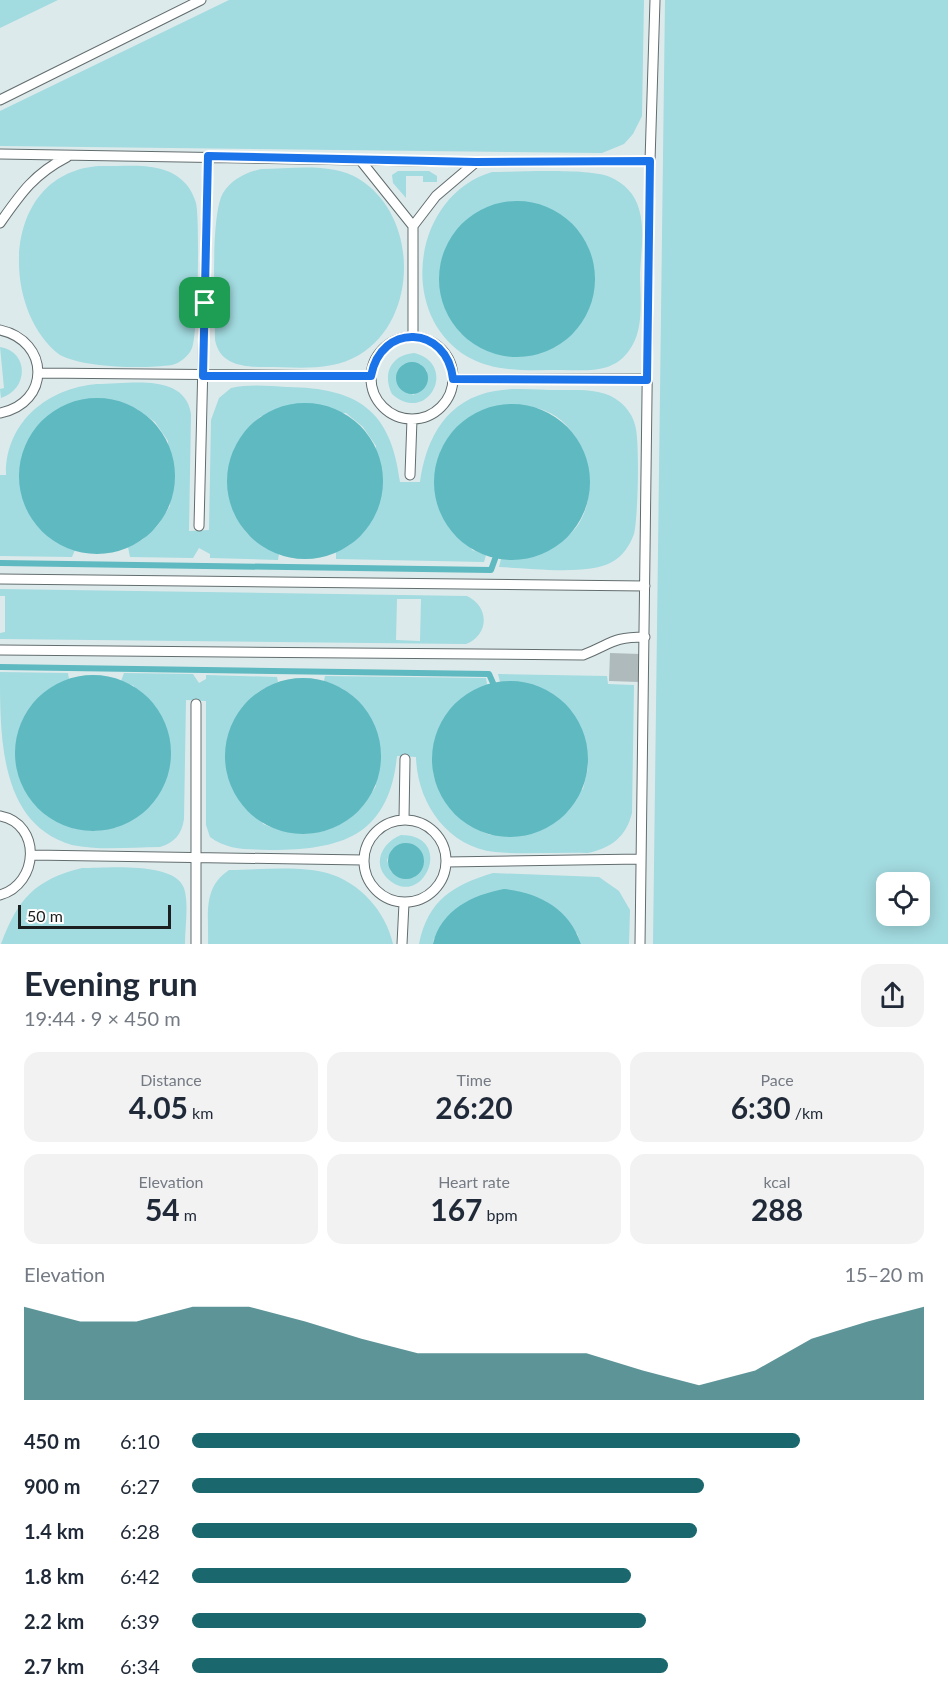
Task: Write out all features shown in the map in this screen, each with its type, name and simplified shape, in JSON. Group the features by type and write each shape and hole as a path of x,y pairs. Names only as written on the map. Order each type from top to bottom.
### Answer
{"lane":[{"path":"0,100 201,0"},
{"path":"640,944 650,161 655,0"},
{"path":"0,154 208,156 361,161 650,161"},
{"path":"0,223 28,184 45,168 70,156"},
{"path":"199,526 208,156"},
{"path":"361,161 413,226"},
{"path":"414,337 413,226 436,196 476,162"},
{"path":"0,330 17,336 31,349 38,373 30,396 22,405 0,413"},
{"path":"414,337 428,340 439,346 447,355 453,379 451,391 441,407 425,417 412,419 387,411 375,395 371,376 373,363 380,351 390,342 414,337"},
{"path":"38,373 371,376"},
{"path":"453,379 647,380"},
{"path":"410,476 412,419"},
{"path":"0,579 645,586"},
{"path":"0,651 583,655 615,639 645,637"},
{"path":"196,704 196,944"},
{"path":"404,819 405,759"},
{"path":"0,816 15,823 24,832 32,855 24,879 14,888 0,895"},
{"path":"404,819 418,821 434,832 445,849 447,862 438,886 428,895 404,903 391,900 370,884 363,860 371,836 381,827 404,819"},
{"path":"32,855 363,860"},
{"path":"447,862 641,859"},
{"path":"402,944 404,903"}],"shaded area":[{"path":"0,0 58,0 0,28"},
{"path":"229,0 644,0 642,116 633,134 624,144 602,153 0,146 0,111"},
{"path":"665,0 948,0 948,944 653,944"},
{"path":"99,166 145,166 167,171 185,183 196,203 198,252 194,338 189,354 175,364 146,367 99,365 60,355 40,334 27,307 20,277 20,246 27,217 43,192 66,174"},
{"path":"324,168 348,174 359,179 379,196 393,217 401,241 404,267 401,293 393,318 379,339 359,355 337,364 289,368 241,365 227,360 218,348 215,340 214,264 219,205 223,193 230,184 244,175 261,169"},
{"path":"398,171 429,171 437,176 437,182 423,182 423,176 406,176 406,198 393,183 392,175"},
{"path":"570,171 610,177 620,182 628,190 637,204 642,225 640,314 633,344 621,359 606,367 589,370 502,368 468,357 445,338 430,314 423,286 423,257 431,230 445,205 465,185 492,172","holes":["459,332 542,353 530,355 498,353 479,345"]},
{"path":"517,201 547,207 572,224 589,249 595,279 589,309 572,334 547,351 517,357 487,351 462,334 445,309 439,279 445,249 462,224 487,207"},
{"path":"0,347 10,350 17,356 22,371 16,387 10,394 1,398 0,389 4,388"},
{"path":"414,353 427,359 435,369 436,379 433,390 427,398 417,403 405,402 392,394 389,387 391,367 399,357","holes":["404,364 420,364 427,371 426,386 413,395 397,372"]},
{"path":"412,362 423,367 428,378 423,389 412,394 401,389 396,378 401,367"},
{"path":"154,383 178,392 187,401 191,414 189,531 209,530 211,420 219,398 231,388 259,386 312,388 352,399 367,408 389,437 400,482 420,482 428,450 442,423 464,402 478,395 519,389 583,390 607,394 623,404 631,415 637,433 637,513 634,534 620,557 601,566 573,570 499,567 501,559 527,555 572,532 587,504 589,489 585,458 571,431 547,412 525,407 478,416 464,422 452,433 440,452 472,550 486,555 484,562 336,559 336,552 350,545 376,446 363,427 346,413 261,416 242,435 233,452 235,504 237,515 246,532 254,540 279,554 278,560 210,558 210,554 199,548 193,558 130,557 128,547 142,540 158,525 170,506 168,441 155,422 137,409 25,446 21,464 21,480 22,495 27,509 45,532 75,550 72,557 0,556 0,475 6,475 13,439 21,424 33,411 62,392 97,384"},
{"path":"97,398 127,404 152,421 169,446 175,476 169,506 152,531 127,548 97,554 67,548 42,531 25,506 19,476 25,446 42,421 67,404"},
{"path":"305,403 335,409 360,426 377,451 383,481 377,511 360,536 335,553 305,559 275,553 250,536 233,511 227,481 233,451 250,426 275,409"},
{"path":"512,404 542,410 567,427 584,452 590,482 584,512 567,537 542,554 512,560 482,554 457,537 440,512 434,482 440,452 457,427 482,410"},
{"path":"0,589 467,596 480,607 484,621 479,634 466,644 0,639 0,633 5,632 5,596 0,596","holes":["397,599 421,599 420,641 396,640"]},
{"path":"0,672 68,673 69,679 49,689 74,829 96,831 118,827 134,686 121,681 124,673 193,674 199,683 206,679 206,675 277,677 278,682 258,692 242,707 263,824 298,833 328,830 341,824 354,814 376,786 343,689 324,681 325,676 486,678 487,684 433,773 442,794 454,811 469,824 490,835 583,789 588,768 587,746 507,681 500,682 498,674 607,676 608,684 634,685 632,813 622,835 604,848 588,853 506,853 478,848 449,832 438,820 422,790 416,757 397,756 392,783 384,804 373,820 358,833 340,841 297,849 254,850 224,845 210,837 206,825 206,701 186,700 184,819 176,837 160,847 105,848 72,845 48,834 30,819 18,799 9,776 4,751"},
{"path":"93,675 123,681 148,698 165,723 171,753 165,783 148,808 123,825 93,831 63,825 38,808 21,783 15,753 21,723 38,698 63,681"},
{"path":"303,678 333,684 358,701 375,726 381,756 375,786 358,811 333,828 303,834 273,828 248,811 231,786 225,756 231,726 248,701 273,684"},
{"path":"510,681 540,687 565,704 582,729 588,759 582,789 565,814 540,831 510,837 480,831 455,814 438,789 432,759 438,729 455,704 480,687"},
{"path":"401,835 418,838 427,846 430,857 428,869 422,879 413,886 401,886 388,879 380,866 384,848","holes":["408,843 414,845 422,858 418,874 413,878 391,872 387,860 392,849"]},
{"path":"406,843 419,848 424,861 419,874 406,879 393,874 388,861 393,848"},
{"path":"82,868 138,868 167,873 178,879 184,888 186,901 185,944 1,944 14,915 30,894 51,879"},
{"path":"303,869 339,877 361,891 370,900 390,932 393,944 208,944 208,913 211,894 220,877 229,870"},
{"path":"493,873 599,877 619,891 630,910 629,944 581,944 577,933 434,938 433,944 419,944 429,916 444,897 466,883"},
{"path":"504,889 529,894 551,904 569,921 581,944 433,944 443,922 460,906 481,895"}],"building":[{"path":"610,653 640,654 639,682 609,681"}],"waterway":[{"path":"0,563 491,570 495,559"},
{"path":"0,667 489,674 493,683"}],"route":[{"path":"208,156 361,161 650,161 647,380 453,379 452,367 447,355 439,346 428,340 414,337 403,337 390,342 380,351 373,363 371,376 203,376 205,303 208,156"}]}
